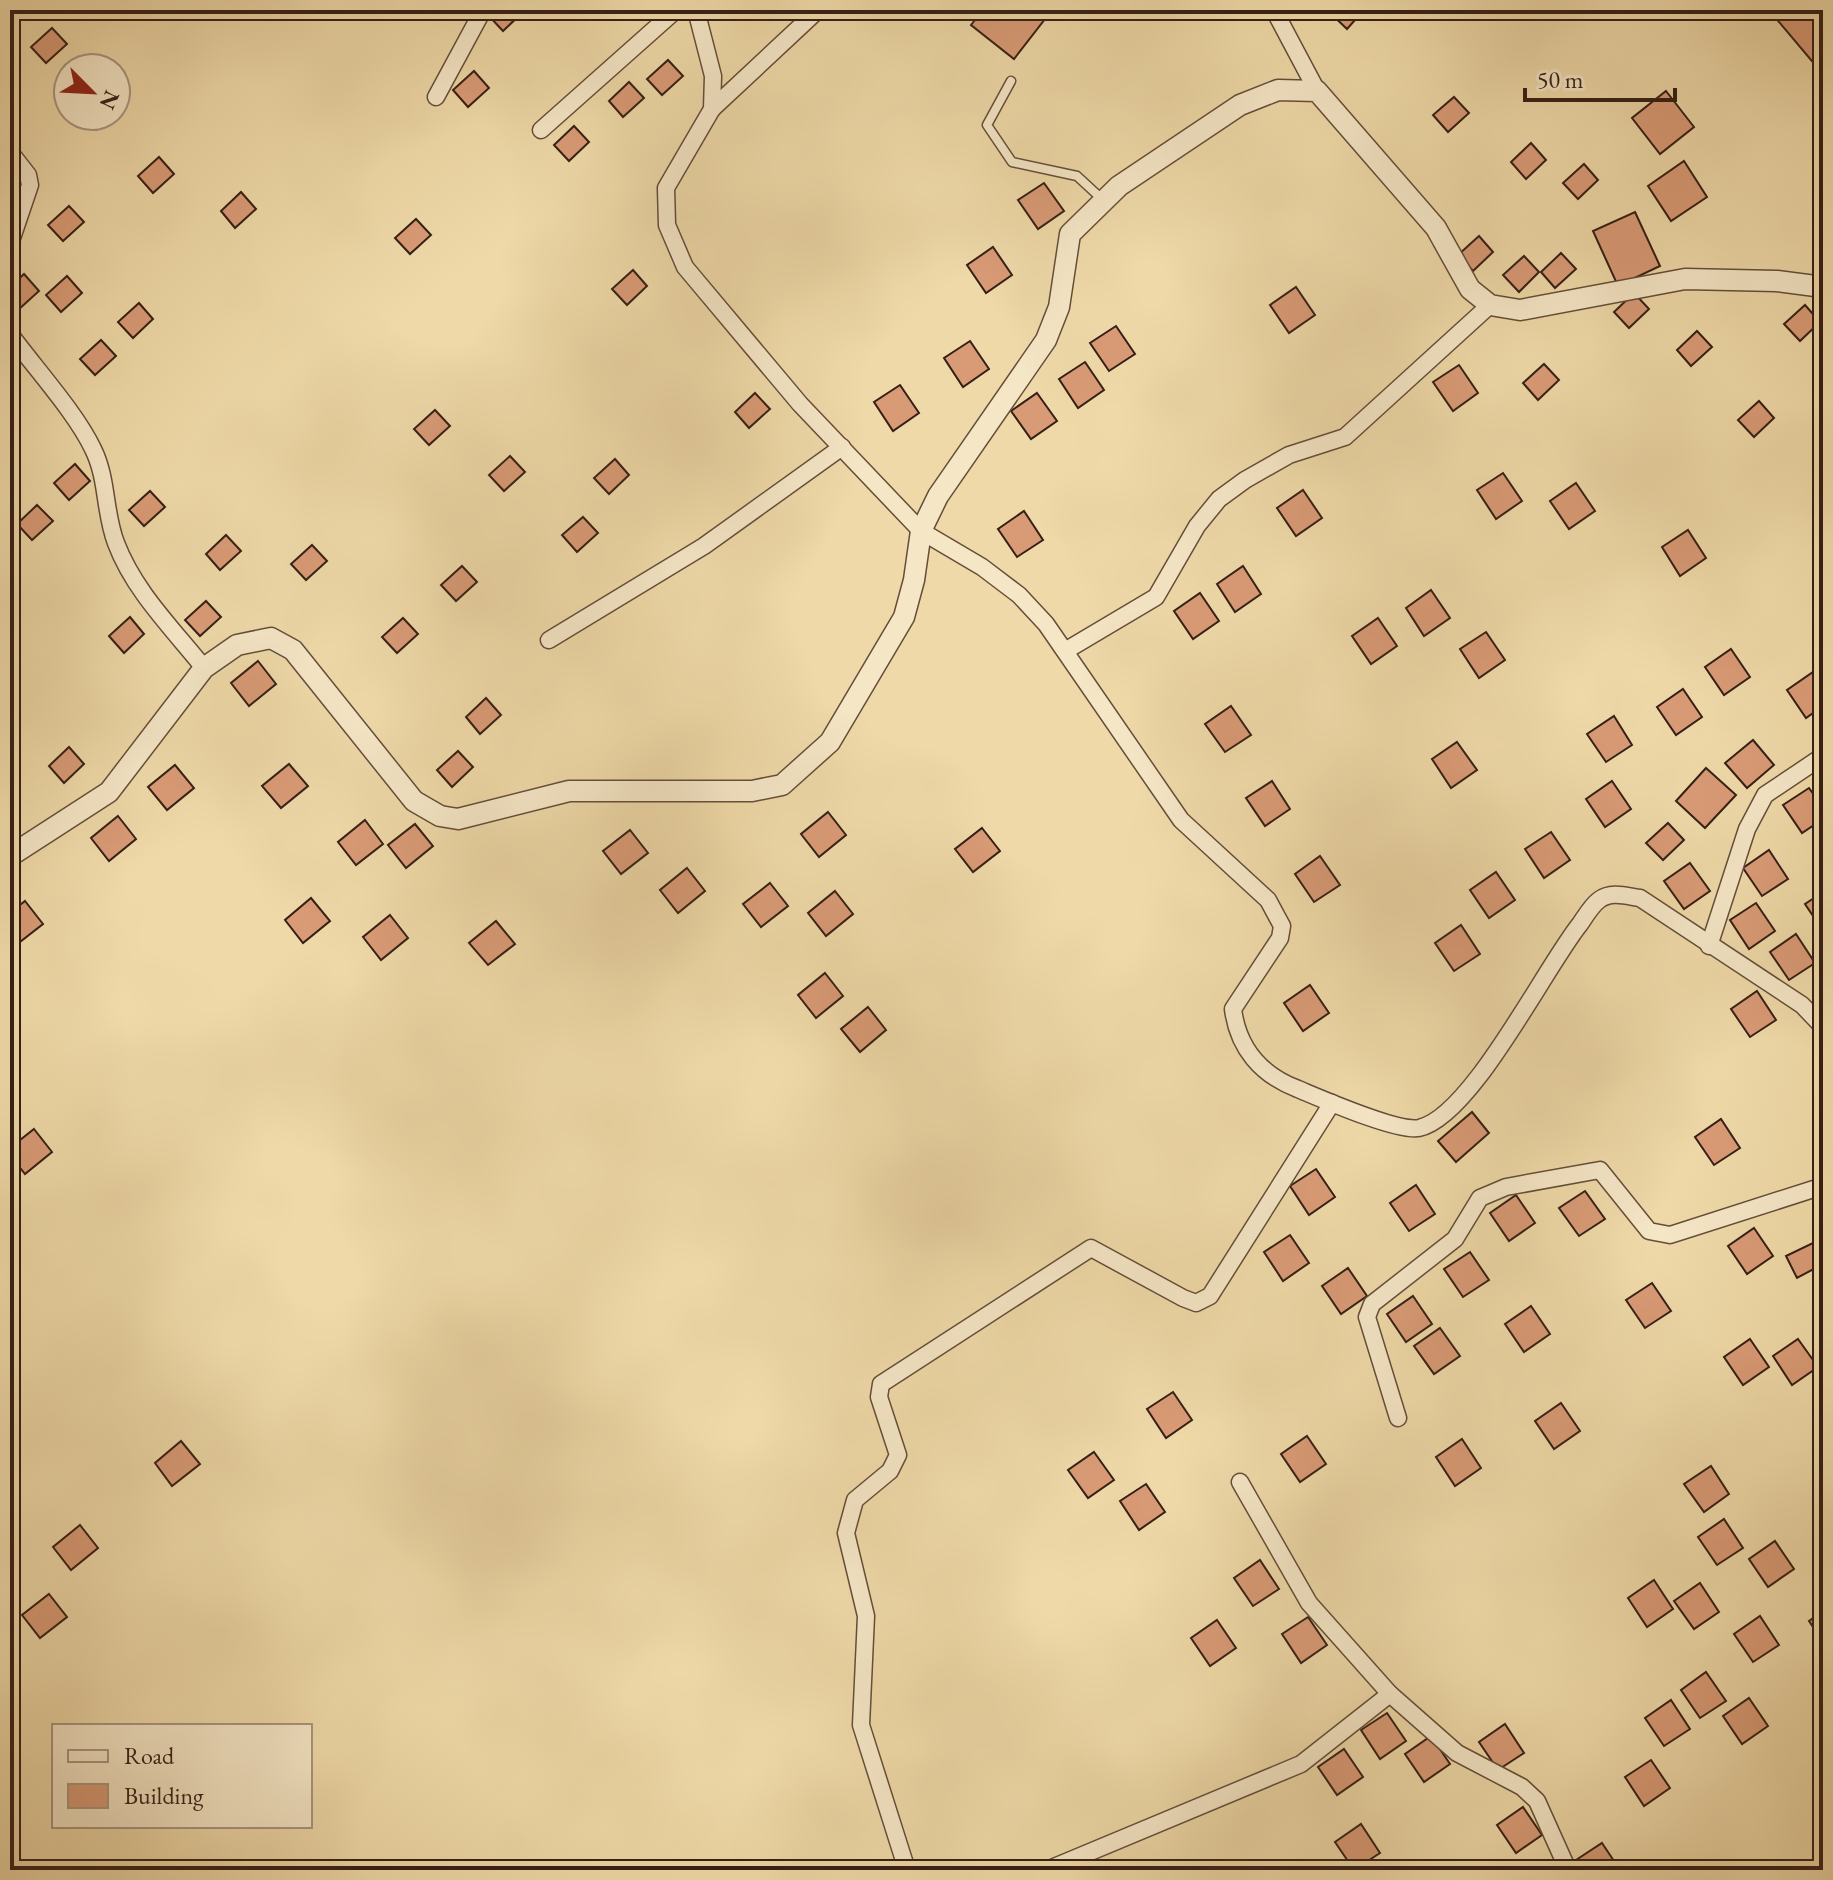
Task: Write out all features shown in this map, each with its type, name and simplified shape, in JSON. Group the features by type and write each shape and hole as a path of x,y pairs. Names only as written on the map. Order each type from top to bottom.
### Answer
{"street":[{"path":"436,97 483,10"},
{"path":"541,130 676,10"},
{"path":"696,10 713,76 712,109"},
{"path":"818,10 712,109 666,188 667,225 685,267 800,404 921,531 982,567 1019,595 1046,624 1181,820 1268,900 1279,916 1280,938 1233,1009 1236,1030 1246,1052 1280,1082 1400,1129 1421,1127 1454,1107 1494,1054 1569,937 1599,900 1617,894 1640,898 1802,1005 1823,1027"},
{"path":"1274,10 1317,91 1436,228 1470,289 1490,305 1520,310 1685,279 1814,286 1823,272"},
{"path":"10,856 109,792 204,668 237,645 271,638 293,650 414,801 440,816 458,819 569,791 752,791 782,785 830,742 904,617 914,580 921,531 938,496 1046,340 1059,307 1070,234 1119,186 1240,105 1278,90 1317,91"},
{"path":"10,152 28,175 30,185 10,244"},
{"path":"1065,651 1156,597 1197,526 1219,499 1289,455 1345,437 1490,305"},
{"path":"10,334 92,446 104,474 105,509 117,546 137,584 204,668"},
{"path":"549,640 704,546 842,447"},
{"path":"1709,946 1747,829 1765,795 1823,756"},
{"path":"907,1870 861,1725 866,1616 846,1533 855,1500 890,1471 898,1455 879,1397 881,1384 1091,1248 1183,1298 1196,1303 1210,1296 1332,1103"},
{"path":"1398,1418 1367,1317 1372,1304 1455,1239 1480,1198 1506,1187 1600,1170 1649,1231 1670,1235 1823,1186"},
{"path":"1240,1482 1309,1603 1390,1694 1457,1753 1522,1787 1537,1801 1568,1870"},
{"path":"1047,1870 1301,1764 1390,1694"}],"lane":[{"path":"1011,81 987,125 1012,162 1077,176 1104,201"}],"building":[{"path":"493,10 523,12 503,31 488,15"},
{"path":"983,10 1052,10 1014,59 971,25"},
{"path":"1327,10 1361,10 1363,11 1347,29"},
{"path":"1769,10 1823,10 1822,73"},
{"path":"52,28 67,44 58,52 52,52 52,58 46,63 31,47"},
{"path":"668,60 683,76 662,95 647,79"},
{"path":"474,71 489,88 468,107 453,90"},
{"path":"629,82 644,98 623,117 609,101"},
{"path":"1666,91 1694,127 1660,154 1632,118"},
{"path":"1454,97 1469,113 1448,132 1433,115"},
{"path":"574,126 589,142 569,161 554,145"},
{"path":"1531,143 1546,160 1526,179 1511,162"},
{"path":"159,157 174,174 153,193 138,176"},
{"path":"1684,161 1707,197 1671,221 1648,186"},
{"path":"1584,164 1598,180 1578,199 1563,183"},
{"path":"1044,183 1064,211 1038,229 1018,200"},
{"path":"241,192 256,209 235,228 221,211"},
{"path":"69,206 84,222 63,241 48,225"},
{"path":"1635,212 1660,266 1618,286 1593,231"},
{"path":"416,219 431,235 410,254 395,238"},
{"path":"1479,236 1493,252 1473,271 1458,255"},
{"path":"993,247 1012,275 986,293 967,265"},
{"path":"1561,253 1576,269 1555,288 1541,272"},
{"path":"1524,256 1539,272 1519,292 1503,275"},
{"path":"633,270 647,286 627,305 612,289"},
{"path":"24,274 39,291 18,310 10,301 10,287"},
{"path":"67,276 82,293 61,312 46,295"},
{"path":"1296,287 1315,315 1289,333 1270,305"},
{"path":"1634,293 1649,309 1629,328 1614,312"},
{"path":"139,303 153,319 133,338 118,322"},
{"path":"1805,305 1820,322 1800,341 1784,324"},
{"path":"1116,326 1135,354 1109,371 1090,343"},
{"path":"1697,331 1712,347 1691,366 1677,350"},
{"path":"101,340 116,356 95,375 80,359"},
{"path":"970,341 989,369 963,387 944,358"},
{"path":"1085,362 1104,390 1078,408 1059,379"},
{"path":"1544,364 1559,380 1538,400 1523,383"},
{"path":"1459,365 1478,393 1453,411 1433,382"},
{"path":"900,385 919,413 893,431 874,402"},
{"path":"755,393 770,409 749,428 735,412"},
{"path":"1037,393 1057,421 1031,439 1011,411"},
{"path":"1759,401 1774,418 1754,437 1738,420"},
{"path":"435,410 450,426 429,445 414,429"},
{"path":"510,456 525,472 504,491 489,475"},
{"path":"615,459 629,475 609,494 594,478"},
{"path":"75,464 90,481 69,500 54,483"},
{"path":"1503,473 1522,501 1496,519 1477,490"},
{"path":"1576,483 1595,511 1569,529 1550,501"},
{"path":"1303,490 1322,518 1296,536 1277,508"},
{"path":"150,491 165,507 144,526 129,510"},
{"path":"37,505 53,521 32,540 17,524"},
{"path":"1024,511 1043,540 1017,557 998,529"},
{"path":"583,517 598,533 577,552 562,535"},
{"path":"1688,530 1706,558 1680,576 1662,547"},
{"path":"226,535 241,551 220,570 206,554"},
{"path":"312,545 327,561 306,580 291,564"},
{"path":"462,566 477,582 456,601 441,585"},
{"path":"1243,566 1261,594 1235,612 1217,584"},
{"path":"1431,590 1450,618 1424,636 1406,608"},
{"path":"1200,593 1219,621 1193,639 1174,611"},
{"path":"206,601 221,617 200,636 185,620"},
{"path":"130,617 144,634 124,653 109,636"},
{"path":"403,618 418,634 397,653 382,637"},
{"path":"1378,618 1397,646 1371,664 1352,636"},
{"path":"1486,632 1505,660 1479,678 1460,649"},
{"path":"1731,649 1750,677 1724,695 1705,667"},
{"path":"258,661 276,684 249,706 231,683"},
{"path":"1813,672 1823,687 1823,706 1806,718 1787,690"},
{"path":"1683,689 1702,717 1676,735 1657,707"},
{"path":"486,698 501,715 480,734 466,717"},
{"path":"1231,706 1251,735 1225,752 1205,724"},
{"path":"1614,716 1632,745 1606,762 1587,734"},
{"path":"1753,740 1774,765 1747,788 1725,763"},
{"path":"1457,742 1477,770 1451,788 1432,759"},
{"path":"69,747 84,764 64,783 49,766"},
{"path":"458,751 473,767 452,787 437,770"},
{"path":"289,764 308,786 281,808 262,786"},
{"path":"175,765 194,788 167,810 148,787"},
{"path":"1706,768 1736,795 1705,828 1676,801"},
{"path":"1272,781 1290,809 1265,826 1246,798"},
{"path":"1612,781 1631,809 1605,827 1586,799"},
{"path":"1809,788 1823,808 1823,819 1802,833 1783,805"},
{"path":"828,812 846,835 819,857 801,834"},
{"path":"118,816 136,839 109,861 91,838"},
{"path":"365,820 383,844 356,865 338,842"},
{"path":"1668,823 1684,840 1663,860 1646,843"},
{"path":"415,824 433,846 406,868 388,845"},
{"path":"982,828 1000,851 973,872 955,849"},
{"path":"630,830 648,853 621,874 603,851"},
{"path":"1551,832 1570,860 1544,878 1525,849"},
{"path":"1769,850 1788,879 1762,896 1743,868"},
{"path":"1320,856 1340,885 1314,902 1295,874"},
{"path":"1690,863 1710,891 1684,909 1664,881"},
{"path":"687,868 705,891 678,913 660,890"},
{"path":"1496,872 1515,900 1489,918 1470,890"},
{"path":"770,883 788,906 761,927 743,904"},
{"path":"835,891 853,914 826,936 808,913"},
{"path":"1823,892 1823,931 1805,904"},
{"path":"311,898 330,921 303,943 285,920"},
{"path":"25,901 43,924 16,945 10,937 10,913"},
{"path":"1756,903 1775,931 1749,949 1730,920"},
{"path":"390,915 408,938 381,960 363,937"},
{"path":"496,921 515,944 488,965 469,943"},
{"path":"1461,925 1480,954 1454,971 1435,943"},
{"path":"1796,934 1815,963 1789,980 1770,952"},
{"path":"825,973 843,996 816,1018 798,995"},
{"path":"1310,985 1329,1013 1303,1031 1284,1003"},
{"path":"1757,991 1776,1020 1750,1037 1731,1009"},
{"path":"868,1007 886,1030 860,1052 841,1029"},
{"path":"1472,1112 1489,1133 1456,1162 1438,1141"},
{"path":"1721,1119 1740,1148 1714,1165 1695,1137"},
{"path":"34,1129 52,1152 25,1174 10,1155 10,1148"},
{"path":"1316,1169 1335,1197 1309,1215 1290,1186"},
{"path":"1416,1185 1435,1214 1409,1231 1390,1203"},
{"path":"1585,1191 1605,1219 1579,1236 1559,1208"},
{"path":"1516,1195 1535,1223 1509,1241 1490,1213"},
{"path":"1754,1228 1773,1256 1747,1274 1728,1246"},
{"path":"1290,1235 1309,1263 1283,1281 1264,1252"},
{"path":"1817,1241 1823,1253 1823,1264 1797,1278 1786,1256"},
{"path":"1470,1252 1489,1280 1463,1297 1444,1269"},
{"path":"1348,1268 1367,1296 1341,1314 1322,1286"},
{"path":"1652,1283 1671,1311 1645,1328 1626,1300"},
{"path":"1413,1296 1432,1324 1406,1342 1387,1314"},
{"path":"1531,1306 1550,1334 1524,1352 1505,1324"},
{"path":"1440,1328 1460,1356 1434,1374 1414,1346"},
{"path":"1750,1339 1769,1367 1743,1385 1724,1357"},
{"path":"1798,1339 1818,1367 1792,1385 1773,1356"},
{"path":"1173,1392 1192,1420 1166,1438 1147,1409"},
{"path":"1561,1403 1580,1431 1554,1449 1535,1421"},
{"path":"1307,1436 1326,1464 1300,1482 1281,1454"},
{"path":"1462,1439 1481,1468 1455,1486 1436,1457"},
{"path":"181,1441 200,1464 172,1486 155,1463"},
{"path":"1094,1452 1114,1480 1088,1498 1068,1470"},
{"path":"1711,1466 1729,1494 1704,1512 1684,1484"},
{"path":"1146,1484 1165,1512 1139,1530 1120,1501"},
{"path":"1724,1519 1743,1548 1717,1565 1698,1537"},
{"path":"80,1525 98,1548 71,1570 53,1547"},
{"path":"1775,1541 1794,1569 1768,1587 1749,1559"},
{"path":"1260,1560 1279,1589 1253,1606 1234,1578"},
{"path":"1654,1580 1673,1609 1647,1627 1628,1598"},
{"path":"1700,1583 1719,1612 1694,1629 1674,1601"},
{"path":"49,1594 67,1617 40,1638 22,1615"},
{"path":"1823,1611 1823,1642 1809,1621"},
{"path":"1760,1616 1779,1645 1753,1662 1734,1634"},
{"path":"1308,1617 1327,1645 1301,1663 1282,1634"},
{"path":"1217,1620 1236,1648 1210,1666 1191,1638"},
{"path":"1706,1672 1726,1701 1700,1718 1681,1690"},
{"path":"1749,1698 1768,1726 1742,1744 1723,1716"},
{"path":"1671,1700 1690,1729 1664,1746 1645,1718"},
{"path":"1387,1713 1406,1741 1380,1759 1361,1730"},
{"path":"1505,1724 1524,1753 1498,1770 1479,1742"},
{"path":"1431,1736 1450,1764 1424,1782 1405,1754"},
{"path":"1344,1749 1363,1777 1337,1795 1318,1767"},
{"path":"1651,1760 1670,1788 1644,1806 1625,1777"},
{"path":"1523,1807 1542,1835 1516,1853 1497,1825"},
{"path":"1361,1824 1380,1853 1354,1870 1335,1842"},
{"path":"1602,1843 1620,1870 1582,1870 1576,1860"}]}
